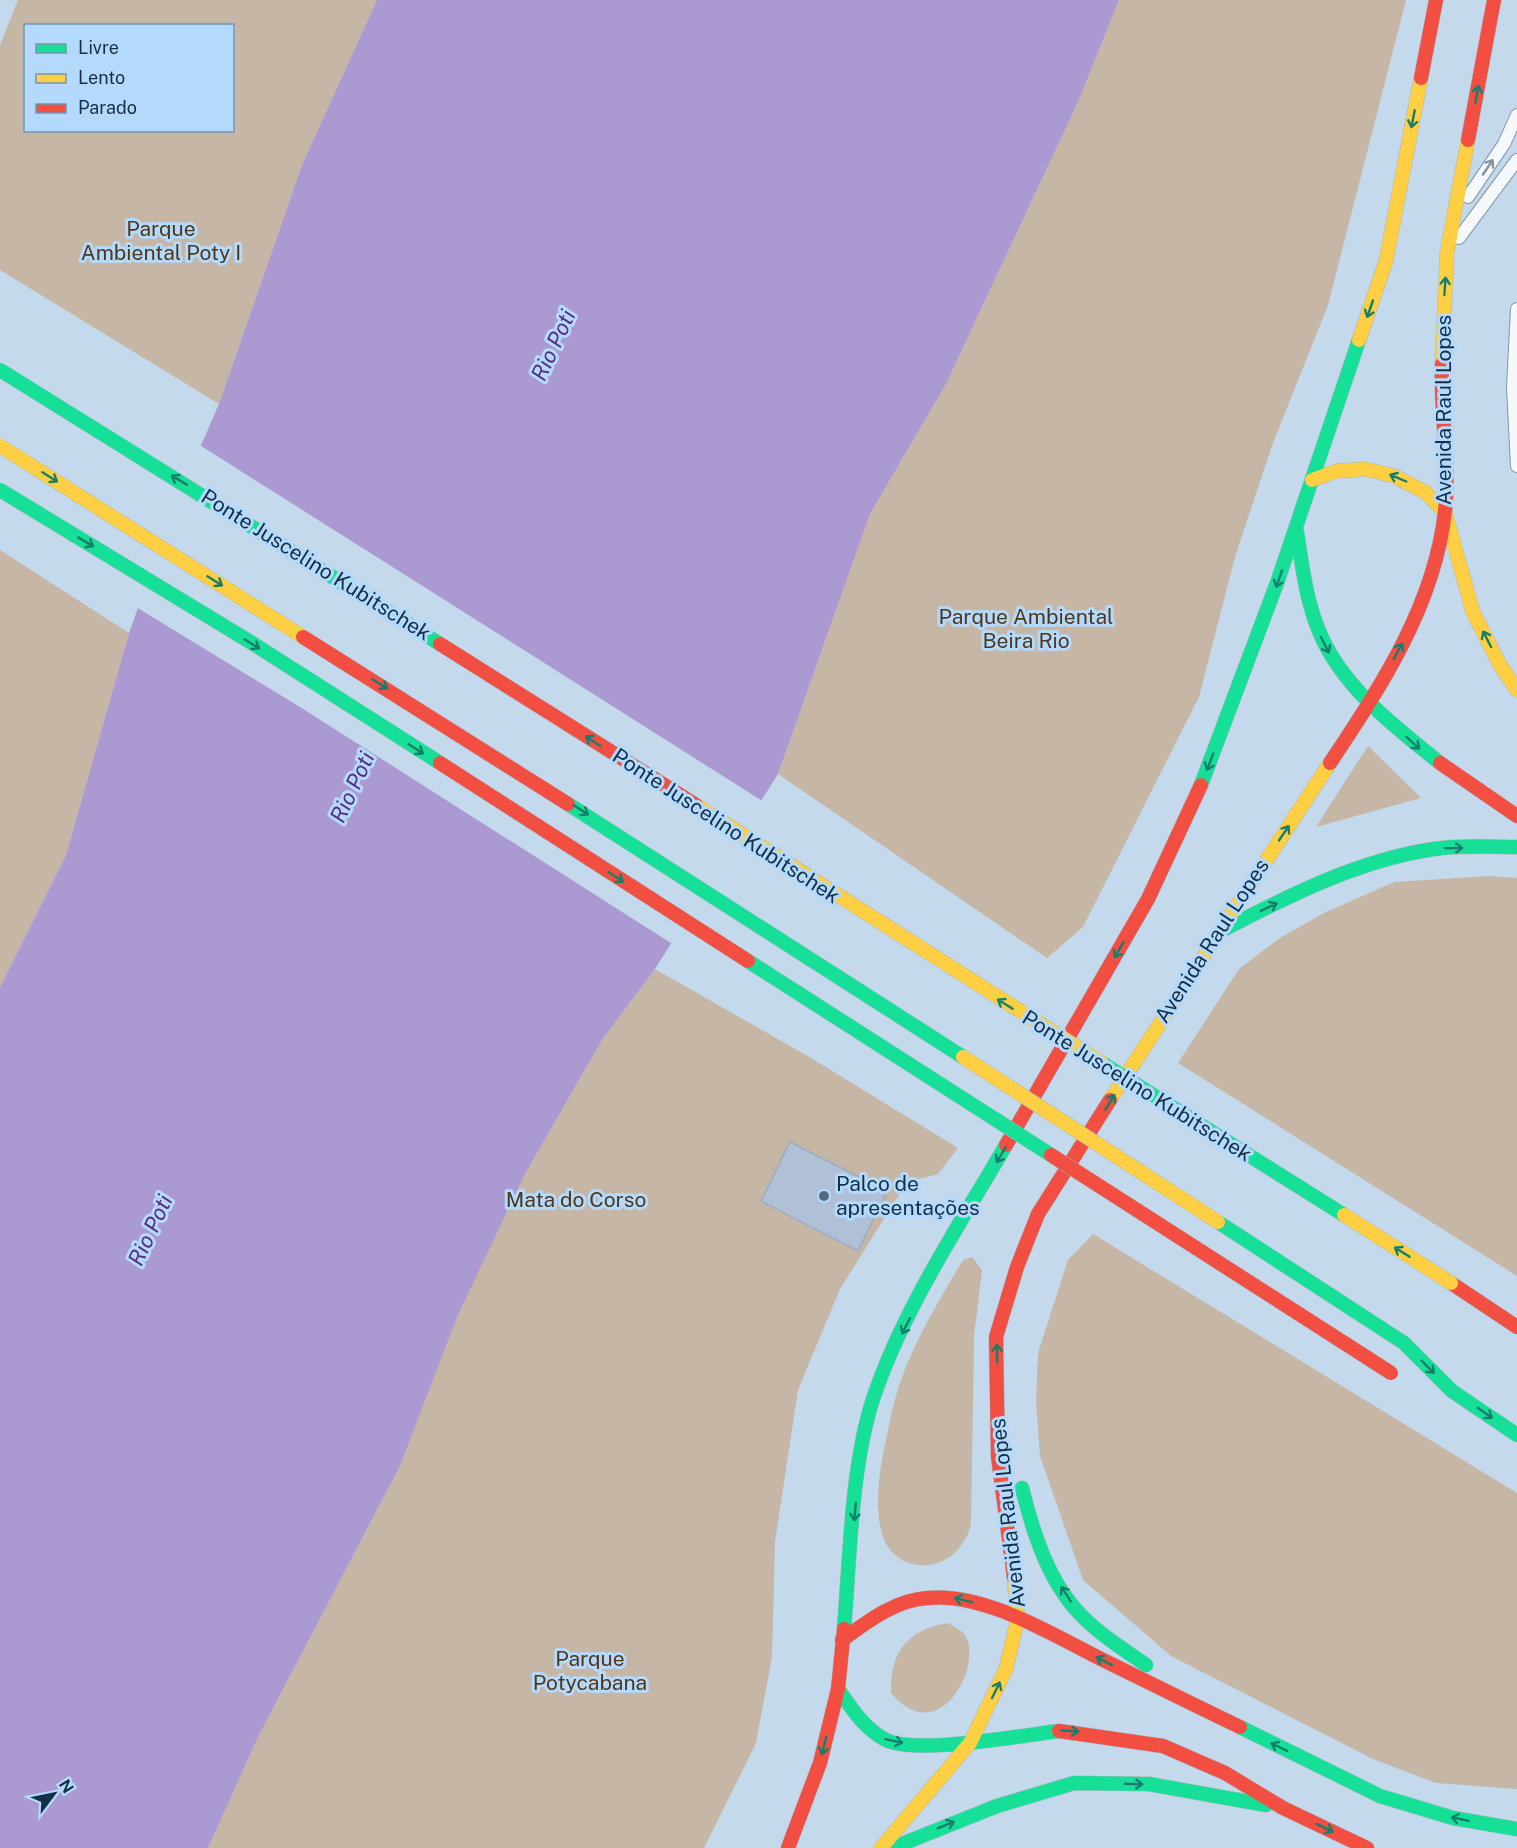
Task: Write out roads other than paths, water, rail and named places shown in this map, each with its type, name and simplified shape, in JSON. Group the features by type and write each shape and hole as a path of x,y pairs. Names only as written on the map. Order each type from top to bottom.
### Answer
{"main road":[{"path":"788,1848 820,1763 838,1689 859,1467 873,1400 892,1353 929,1279 1157,879 1196,798 1243,680 1386,261 1436,0"},
{"name":"Avenida Raul Lopes","path":"880,1848 970,1743 1006,1669 1018,1618 1011,1539 998,1457 996,1337 1017,1268 1038,1214 1217,933 1371,702 1413,624 1432,571 1445,512 1446,487 1441,388 1447,253 1456,216 1494,0"},
{"name":"Ponte Juscelino Kubitschek","path":"0,370 313,562 986,992 1451,1283"},
{"path":"0,446 509,765 943,1041 1404,1343 1452,1391 1517,1436"},
{"path":"1312,480 1336,471 1379,471 1425,492 1445,512 1473,612 1500,665 1517,690"},
{"path":"0,490 252,643 1396,1374"},
{"path":"1296,527 1308,599 1324,645 1348,680 1438,764 1473,790 1517,816"},
{"path":"1217,933 1298,894 1379,863 1427,849 1517,847"},
{"path":"1451,1283 1517,1317"},
{"path":"1451,1283 1517,1326"},
{"path":"1422,1382 1452,1391"},
{"path":"997,1386 1011,1443"},
{"path":"1019,1478 1030,1524 1053,1574 1078,1613 1207,1712"},
{"path":"842,1640 879,1612 911,1599 947,1596 1018,1618 1380,1796 1453,1818 1517,1829"},
{"path":"838,1689 862,1724 887,1741 927,1746 970,1743 1018,1734 1067,1730 1163,1746 1225,1773 1282,1808 1367,1848"},
{"path":"892,1848 997,1806 1074,1783 1149,1784 1282,1808"}],"lane":[{"path":"1456,216 1504,144 1517,115"},
{"path":"1447,253 1517,160"},
{"path":"1517,309 1515,388 1517,466"}],"water":[{"name":"Rio Poti","path":"377,0 1119,0 1078,102 946,384 870,514 778,774 655,969 602,1040 525,1174 457,1317 400,1466 258,1737 208,1848 0,1848 0,987 66,855 129,633 175,505 219,404 302,165"}],"place":[{"name":"Palco de apresentações","path":"824,1196"}],"park label":[{"name":"Parque Ambiental Poty I","path":"161,241"},
{"name":"Parque Ambiental Beira Rio","path":"1026,629"},
{"name":"Mata do Corso","path":"576,1200"},
{"name":"Parque Potycabana","path":"590,1671"}]}
